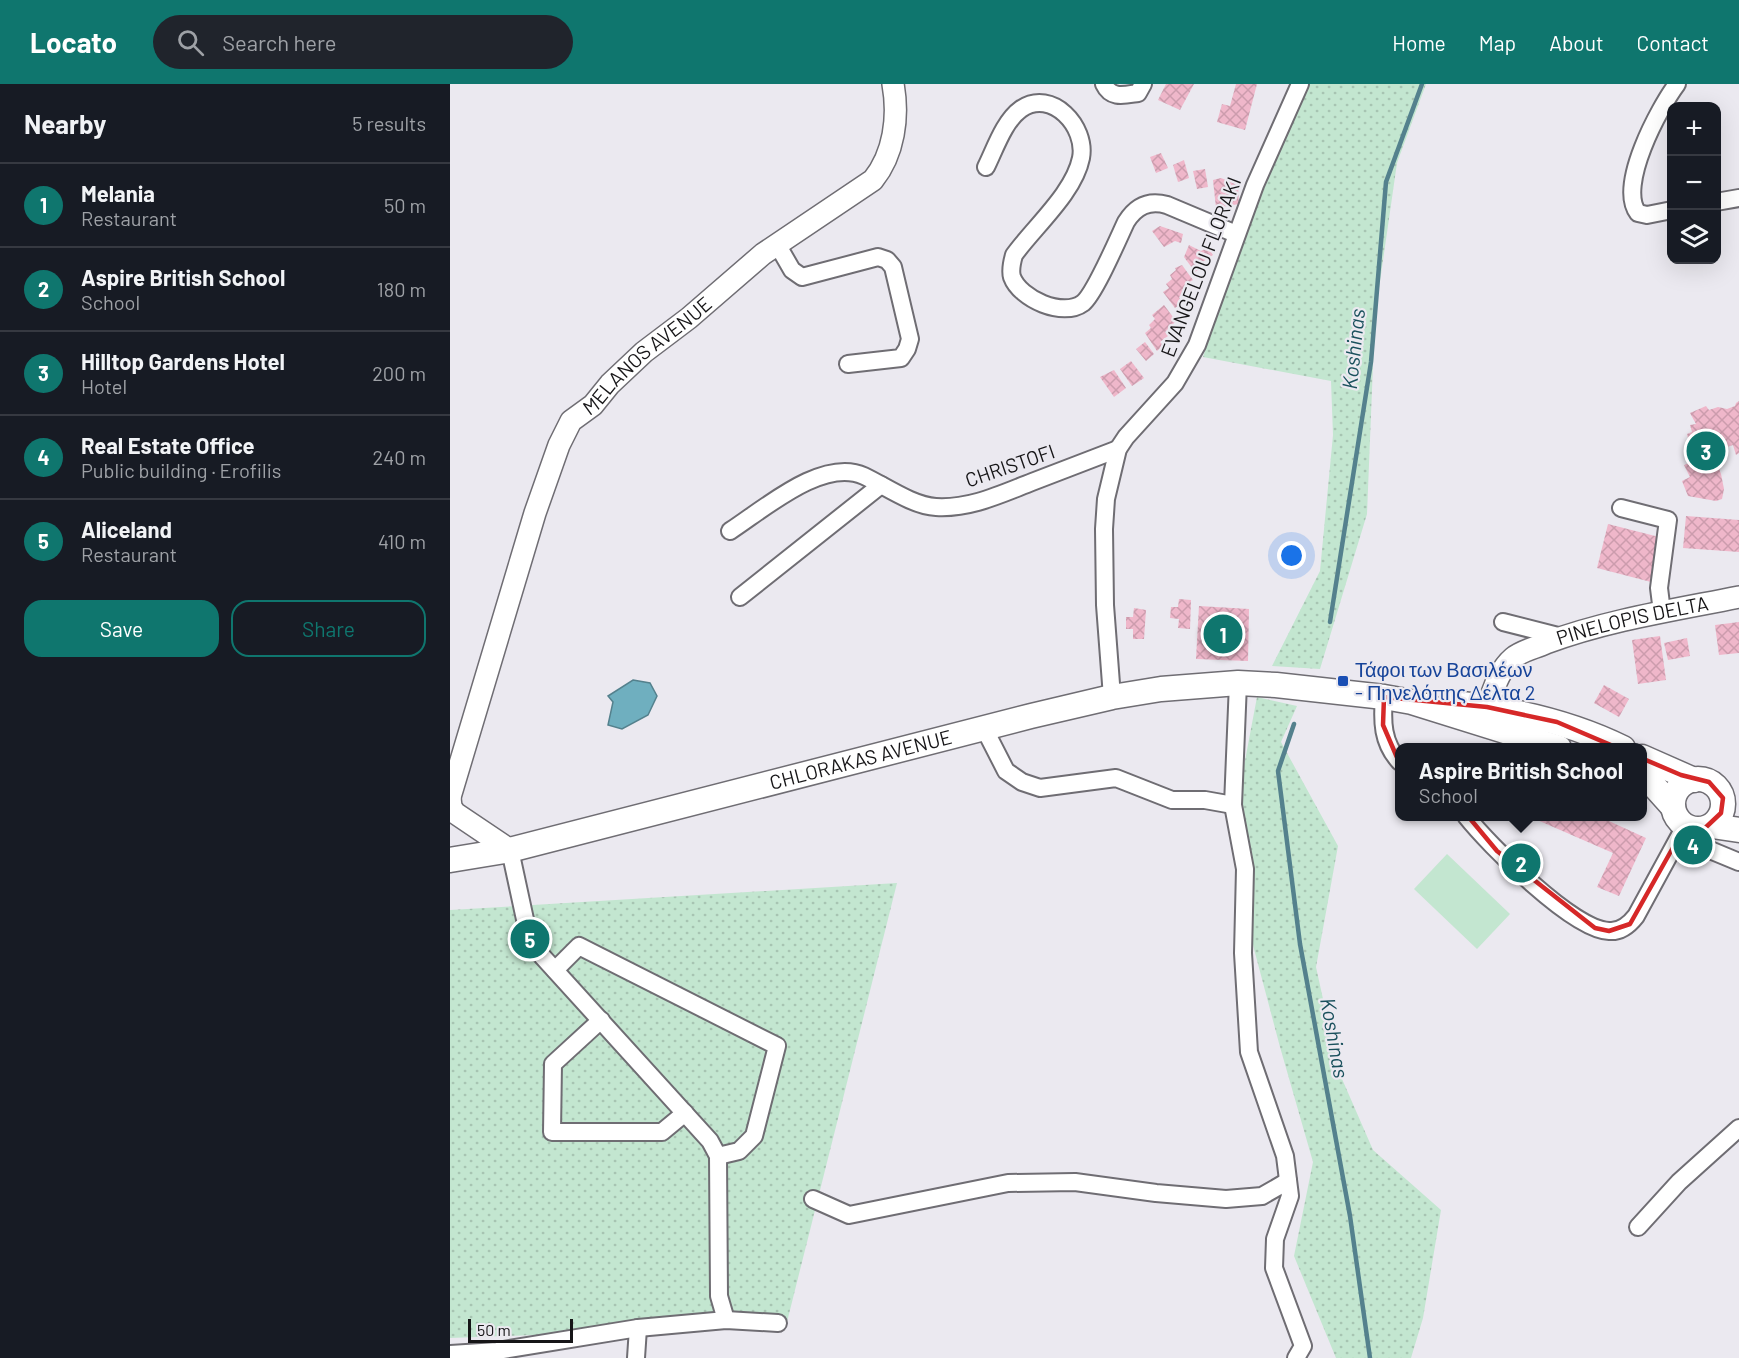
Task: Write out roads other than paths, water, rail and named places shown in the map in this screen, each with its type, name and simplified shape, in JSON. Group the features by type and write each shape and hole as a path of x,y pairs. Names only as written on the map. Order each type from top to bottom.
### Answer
{"main road":[{"name":"CHLORAKAS AVENUE","path":"450,860 510,850 1112,697 1161,689 1238,684 1276,685 1412,702"},
{"path":"1412,702 1487,707 1557,722 1614,743"},
{"path":"1412,702 1546,743"},
{"path":"1647,759 1694,780 1709,782 1729,797 1718,820 1712,826"},
{"path":"1678,826 1676,792 1681,786 1694,780"},
{"path":"1647,783 1655,787 1678,826 1697,830 1712,826 1739,830"}],"street":[{"name":"MELANOS AVENUE","path":"450,802 535,513 559,446 571,421 592,405 644,351 690,318 777,244 873,180 882,168 892,142 895,92 893,84"},
{"path":"1104,84 1106,89 1117,96 1138,93 1143,84"},
{"name":"EVANGELOU FLORAKI","path":"1118,449 1186,367 1206,324 1236,234 1266,157 1300,84"},
{"path":"1667,211 1647,215 1638,213 1634,208 1632,188 1641,153 1654,121 1677,84"},
{"path":"986,167 1014,115 1026,106 1044,104 1056,108 1067,115 1080,133 1081,159 1073,178 1058,202 1017,250 1011,264 1012,276 1017,285 1037,300 1058,309 1076,307 1084,302 1095,285 1126,222 1131,214 1142,206 1158,202 1236,234"},
{"path":"1721,201 1739,198"},
{"path":"777,244 792,270 802,277 878,257 887,260 893,267 910,339 907,350 901,358 848,364"},
{"path":"1112,697 1104,529 1106,499 1118,449"},
{"name":"CHRISTOFI","path":"730,531 809,479 840,471 862,475 915,501 934,507 980,503 1118,449"},
{"path":"740,597 881,485"},
{"path":"1621,508 1668,520 1659,588 1662,612"},
{"name":"PINELOPIS DELTA","path":"1487,707 1497,679 1514,657 1562,638 1621,620 1739,597"},
{"path":"1503,622 1562,638"},
{"path":"1238,684 1233,805 1245,869 1243,953 1250,1052 1285,1156 1290,1196 1275,1239 1274,1268 1303,1346 1296,1358"},
{"path":"1384,697 1382,715 1386,741 1395,756"},
{"path":"984,728 1006,771 1022,782 1040,788 1116,778 1172,800 1205,800 1233,805"},
{"path":"450,802 455,813 510,850 526,924 542,956 710,1141 718,1156 719,1296 726,1320"},
{"path":"1470,821 1530,883 1580,920 1595,928 1609,931 1630,924 1678,826"},
{"path":"1678,826 1692,850 1710,850 1739,862"},
{"path":"555,970 579,946 777,1046 754,1136 747,1145 739,1150 718,1156"},
{"path":"601,1020 553,1064 552,1132 662,1132 685,1113"},
{"path":"1638,1227 1679,1182 1739,1128"},
{"path":"813,1200 849,1215 1008,1183 1075,1182 1226,1199 1262,1196 1288,1181"},
{"path":"450,1354 497,1352 638,1328 726,1320 778,1323"},
{"path":"636,1358 638,1328"}],"water":[{"path":"633,680 650,683 657,696 648,715 622,729 608,725 613,702 608,696"}],"waterway":[{"name":"Koshinas","path":"1330,622 1371,362 1386,182 1422,84"},
{"name":"Koshinas","path":"1294,724 1278,771 1300,944 1350,1216 1370,1358"}],"place":[{"name":"Hilltop Gardens Hotel","path":"1706,451"},
{"name":"Melania","path":"1223,634"},
{"name":"Τάφοι των Βασιλέων - Πηνελόπης Δέλτα 2","path":"1343,681"},
{"name":"Real Estate Office","path":"1693,845"},
{"name":"Aspire British School","path":"1521,863"},
{"name":"Aliceland","path":"530,939"}]}
